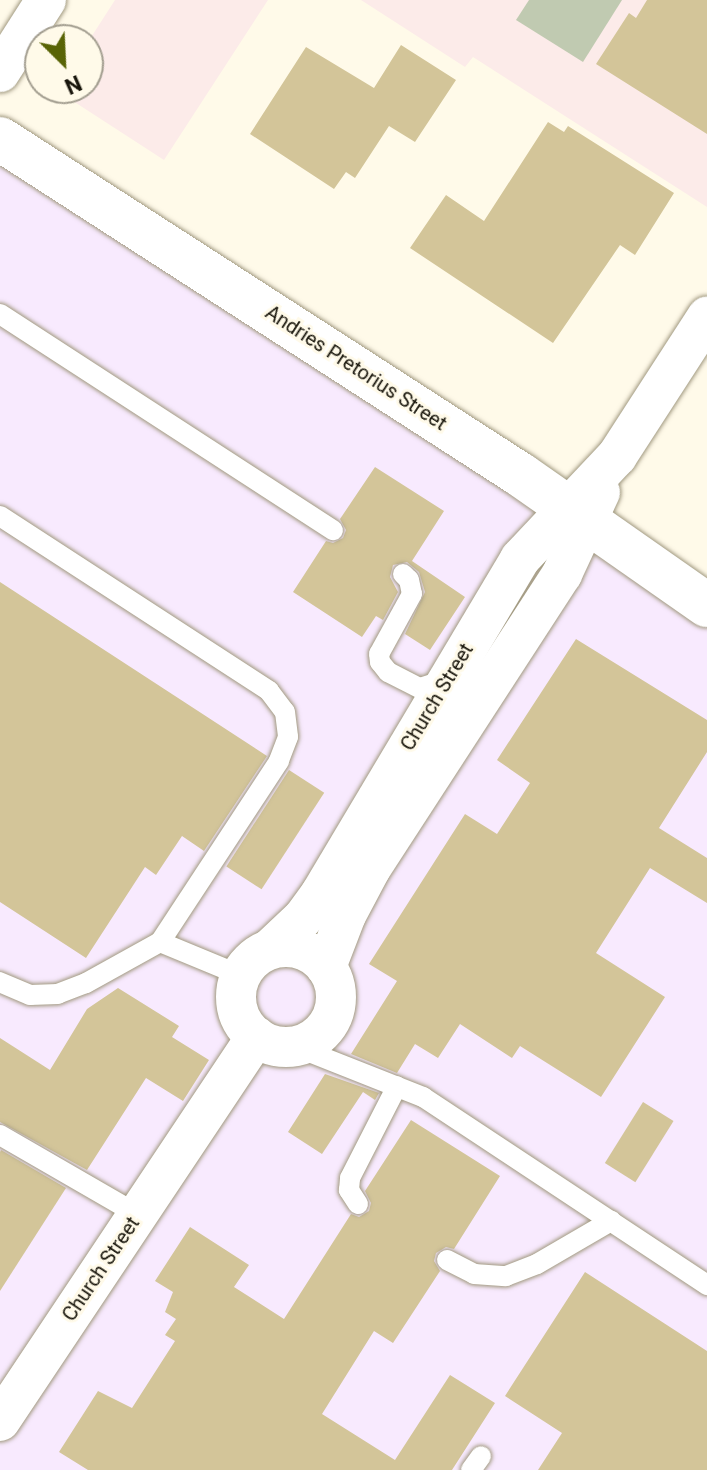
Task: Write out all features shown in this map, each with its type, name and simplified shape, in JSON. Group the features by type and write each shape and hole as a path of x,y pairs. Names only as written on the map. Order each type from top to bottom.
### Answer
{"street":[{"path":"0,72 46,0"},
{"name":"Andries Pretorius Street","path":"0,139 578,515 707,605"},
{"name":"Church Street","path":"326,967 371,868 562,574 578,515 707,317"},
{"name":"Church Street","path":"240,975 253,958 271,948 303,918 321,893 520,559 578,515"},
{"path":"240,975 235,1004 242,1023 256,1037 274,1046 294,1046 321,1032 332,1015 335,985 326,967 302,949 271,948"},
{"name":"Church Street","path":"0,1421 256,1037"}],"lane":[{"path":"0,314 333,530"},
{"path":"0,516 269,691 285,712 288,737 279,761 160,942 86,983 58,994 30,995 16,992 0,982"},
{"path":"403,574 409,580 412,594 379,654 380,662 388,672 420,688 441,683 450,676"},
{"path":"160,942 240,975"},
{"path":"294,1046 423,1097 707,1285"},
{"path":"358,1204 349,1190 350,1178 397,1086"},
{"path":"0,1135 137,1214"},
{"path":"447,1260 474,1274 506,1276 537,1264 611,1221"}],"shaded area":[{"path":"115,0 268,0 164,160 78,104 104,104 104,24 100,24"},
{"path":"361,0 707,0 707,207 473,57 465,67"},
{"path":"0,141 707,607 707,1470 0,1470"}],"green space":[{"path":"529,0 622,0 583,62 516,20"}],"building":[{"path":"647,0 707,0 707,134 596,64 629,13 636,18"},
{"path":"401,45 456,80 415,142 389,126 355,178 346,172 334,189 250,134 306,47 374,88"},
{"path":"548,122 564,132 568,126 674,193 635,255 620,245 553,343 410,248 446,195 484,221"},
{"path":"375,467 444,511 412,561 465,597 430,650 405,634 425,592 419,572 407,562 393,565 390,577 398,592 383,620 376,616 362,637 293,592 326,541 333,543 343,538 346,530 340,519"},
{"path":"0,582 267,756 204,851 182,836 156,875 145,867 86,958 0,902"},
{"path":"576,639 707,720 707,752 659,828 707,858 707,903 650,868 596,953 665,997 601,1097 520,1046 512,1058 460,1024 438,1058 415,1044 397,1073 351,1054 397,981 369,964 465,814 497,834 530,783 497,760"},
{"path":"289,770 324,793 262,889 226,866"},
{"path":"118,988 179,1026 172,1037 209,1060 183,1101 146,1078 87,1170 0,1122 0,1038 50,1070 87,1009"},
{"path":"325,1074 379,1093 375,1100 363,1092 322,1154 288,1132"},
{"path":"643,1102 674,1121 635,1182 605,1163"},
{"path":"411,1120 500,1176 454,1249 446,1247 436,1253 434,1261 440,1271 393,1343 374,1331 322,1414 395,1460 450,1375 495,1403 452,1470 88,1470 59,1452 98,1391 132,1408 175,1341 165,1335 176,1319 165,1312 173,1292 155,1281 190,1227 249,1265 234,1287 284,1319 351,1214 359,1217 369,1211 371,1203 365,1191"},
{"path":"0,1152 66,1188 0,1291"},
{"path":"585,1272 707,1351 707,1470 538,1470 562,1433 505,1396"}]}
